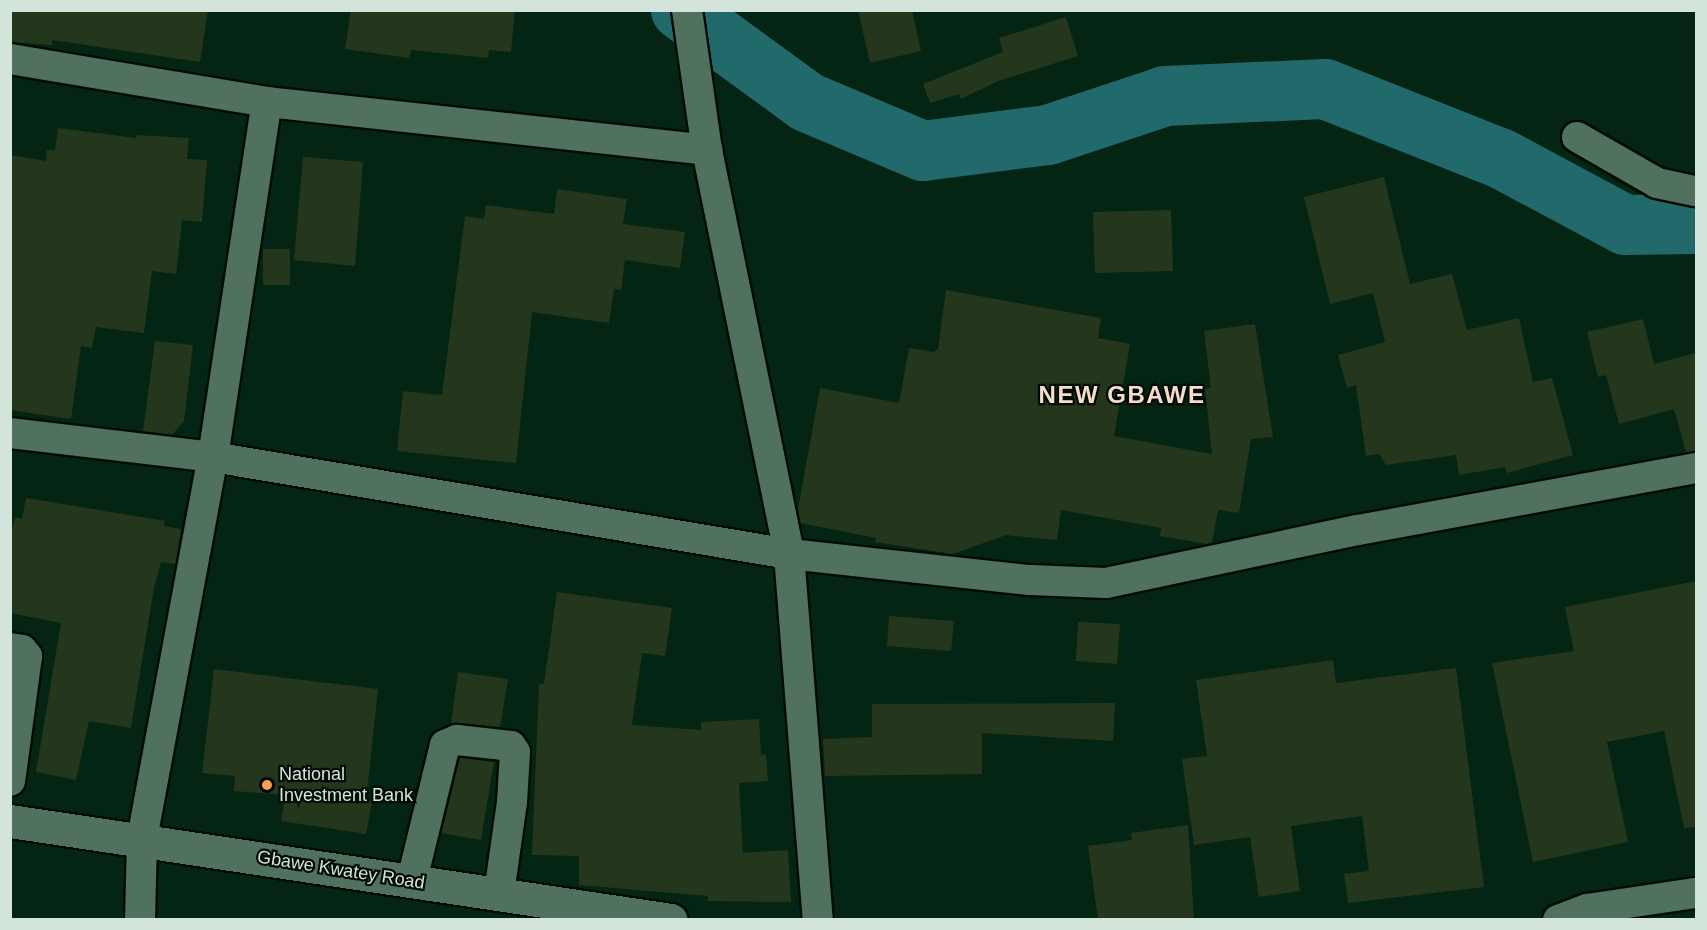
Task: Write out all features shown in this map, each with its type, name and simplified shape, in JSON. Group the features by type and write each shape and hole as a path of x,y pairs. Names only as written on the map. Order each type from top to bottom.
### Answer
{"street":[{"path":"687,10 706,150 789,554 818,920"},
{"path":"10,59 267,102 706,150"},
{"path":"140,920 142,839 213,457 267,102"},
{"path":"1577,137 1657,183 1696,191"},
{"path":"10,433 213,457 789,554 1030,580 1106,583 1370,528 1696,468"},
{"path":"10,648 22,650 27,656 10,781"},
{"path":"412,880 445,744 457,740 511,746 515,752 512,792 499,893"},
{"name":"Gbawe Kwatey Road","path":"10,822 142,839 671,920"},
{"path":"1558,920 1587,909 1696,893"}],"building":[{"path":"10,10 208,10 200,62 52,40 52,45 10,42"},
{"path":"351,10 515,10 511,52 489,50 488,58 411,50 409,58 345,49"},
{"path":"858,10 912,10 921,51 870,63"},
{"path":"1066,17 1078,56 998,81 961,99 959,94 930,103 923,84 1003,52 999,38"},
{"path":"58,128 136,138 136,135 189,138 187,159 207,160 202,222 182,220 176,274 152,271 144,333 96,327 92,348 81,346 71,419 10,410 10,155 46,161 47,150 55,150"},
{"path":"303,157 363,162 355,266 294,260"},
{"path":"1384,177 1410,284 1452,274 1467,330 1519,318 1533,382 1552,378 1573,455 1507,473 1505,467 1459,475 1456,455 1386,465 1379,454 1366,456 1356,385 1347,388 1338,355 1385,342 1373,293 1330,304 1304,197"},
{"path":"557,189 627,199 623,224 685,232 680,268 625,260 621,290 614,289 609,323 532,312 516,463 397,451 403,391 442,395 465,216 484,219 486,205 554,214"},
{"path":"1171,210 1173,271 1095,273 1093,212"},
{"path":"263,249 290,249 290,285 263,285"},
{"path":"946,290 1101,318 1098,338 1130,344 1114,436 1212,454 1205,389 1211,388 1204,331 1255,324 1273,437 1251,439 1239,513 1218,510 1212,543 1207,544 1160,536 1161,528 1061,510 1057,540 1006,535 953,554 875,542 876,538 800,523 798,509 820,388 899,403 909,348 934,352 938,349"},
{"path":"1643,319 1654,364 1696,353 1696,451 1686,452 1674,409 1619,424 1606,375 1598,377 1587,332"},
{"path":"155,341 193,345 184,421 172,435 143,431"},
{"path":"26,498 165,521 164,526 181,529 176,564 161,562 154,588 131,728 89,721 76,780 36,772 61,623 10,613 10,538 15,517 22,519"},
{"path":"1696,581 1696,827 1684,828 1664,731 1607,742 1628,842 1533,862 1492,663 1574,651 1565,607"},
{"path":"557,592 672,608 665,656 642,653 632,725 701,730 701,722 759,719 761,755 766,754 768,781 739,783 743,853 788,850 791,902 708,901 708,896 579,885 579,856 532,855 539,684 544,684"},
{"path":"889,616 954,621 951,651 887,646"},
{"path":"1078,622 1120,624 1117,664 1076,661"},
{"path":"1333,660 1336,683 1456,668 1484,887 1348,903 1344,874 1369,871 1362,816 1291,826 1300,891 1259,897 1250,837 1194,845 1182,759 1207,756 1196,680"},
{"path":"214,669 378,689 366,801 372,802 366,834 281,821 285,795 234,791 235,776 202,773"},
{"path":"458,672 508,679 500,727 451,724"},
{"path":"1115,703 1113,741 982,733 982,774 825,776 823,739 872,737 872,704"},
{"path":"460,758 494,762 481,840 441,833"},
{"path":"1188,825 1194,920 1098,920 1088,846 1132,840 1131,833"}],"waterway":[{"path":"681,10 807,102 923,151 1048,135 1165,96 1325,89 1502,159 1625,225 1696,224"}],"place":[{"name":"National Investment Bank","path":"267,785"}],"district":[{"name":"NEW GBAWE","path":"1122,395"}]}
